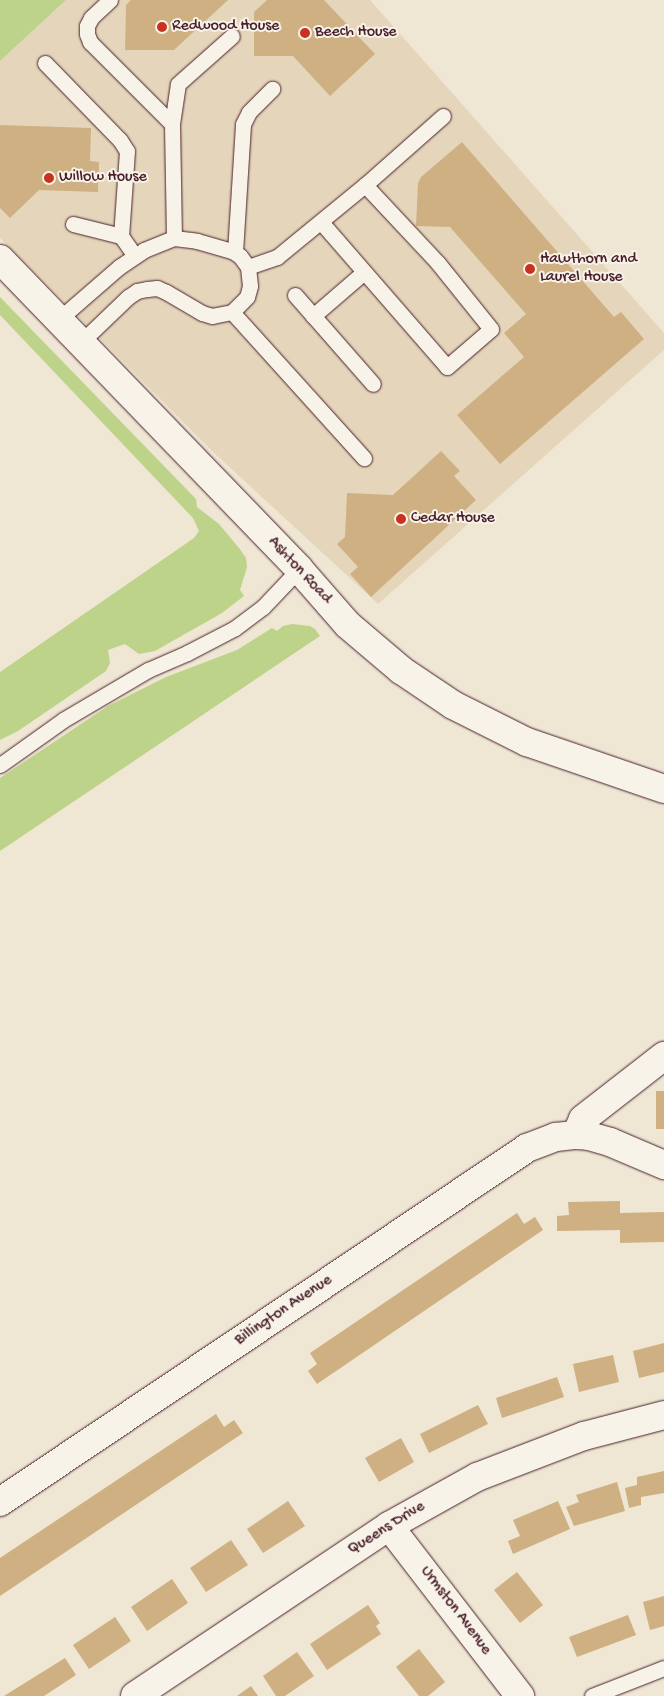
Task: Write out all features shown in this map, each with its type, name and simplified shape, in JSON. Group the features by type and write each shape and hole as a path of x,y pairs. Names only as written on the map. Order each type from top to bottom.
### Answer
{"street":[{"name":"Ashton Road","path":"0,259 299,570 348,625 401,670 453,705 527,742 664,789"},
{"path":"576,1135 583,1119 664,1056"},
{"name":"Billington Avenue","path":"0,1502 527,1148 556,1137 576,1135 610,1142 664,1165"},
{"name":"Queens Drive","path":"135,1696 389,1526 477,1476 584,1436 664,1415"},
{"name":"Urmston Avenue","path":"389,1526 520,1696"}],"lane":[{"path":"110,0 92,18 87,26 90,42 172,124"},
{"path":"174,238 172,124 178,84 232,36"},
{"path":"45,63 120,140 127,151 121,236 135,256"},
{"path":"235,252 243,124 249,112 272,89"},
{"path":"248,267 277,257 365,185 443,116"},
{"path":"321,222 447,367 491,329 438,263 365,185"},
{"path":"73,224 121,236"},
{"path":"58,320 119,266 135,256 174,238 197,241 235,252 248,267 250,286 247,297 232,312 212,316 202,313 156,288 137,291 128,297 80,343"},
{"path":"313,316 364,272"},
{"path":"295,295 373,384"},
{"path":"232,312 364,458"},
{"path":"0,765 63,720 139,675 196,649 235,628 263,608 299,570"},
{"path":"592,1696 664,1668"}],"shaded area":[{"path":"66,0 370,0 664,333 664,350 378,604 212,451 0,238 0,61"}],"green space":[{"path":"0,0 66,0 0,61"},
{"path":"0,297 196,499 197,507 219,524 246,558 247,567 240,590 244,596 222,613 155,651 139,654 125,644 108,650 110,663 106,671 18,731 0,740 0,672 194,538 199,531 193,518 0,315"},
{"path":"292,624 310,626 320,636 0,851 0,778 108,706 166,677 237,650 272,628 277,631 283,626"}],"building":[{"name":"Redwood House","path":"131,0 228,0 174,50 125,50 126,5"},
{"name":"Beech House","path":"267,0 324,0 375,54 330,96 293,56 254,56 254,12"},
{"name":"Willow House","path":"0,125 91,128 90,161 99,162 98,192 39,190 10,218 0,208"},
{"name":"Hawthorn and Laurel House","path":"462,142 614,317 621,312 644,339 500,464 457,415 524,357 504,333 526,314 450,227 416,226 418,183 421,177"},
{"name":"Cedar House","path":"441,451 460,471 454,476 476,500 371,597 350,574 358,567 337,544 345,537 347,493 393,495"},
{"path":"656,1091 664,1091 664,1129 656,1129"},
{"path":"620,1201 620,1213 664,1212 664,1242 620,1243 620,1230 557,1231 557,1216 569,1215 568,1202"},
{"path":"517,1213 524,1224 535,1217 543,1230 317,1384 308,1371 317,1364 310,1353"},
{"path":"664,1343 664,1372 639,1378 633,1351"},
{"path":"613,1355 619,1382 579,1392 573,1364"},
{"path":"557,1377 564,1397 502,1418 496,1398"},
{"path":"478,1405 488,1424 429,1453 420,1434"},
{"path":"216,1414 224,1427 234,1420 243,1433 0,1596 0,1558"},
{"path":"401,1438 414,1462 379,1482 365,1458"},
{"path":"664,1471 664,1493 641,1497 641,1505 629,1508 625,1488 637,1485 637,1477"},
{"path":"617,1482 625,1511 574,1526 566,1507 579,1502 576,1495"},
{"path":"288,1501 305,1526 263,1553 247,1529"},
{"path":"558,1501 570,1529 513,1554 508,1541 520,1536 513,1520"},
{"path":"231,1540 248,1565 206,1592 190,1568"},
{"path":"517,1572 543,1605 520,1623 494,1590"},
{"path":"172,1579 188,1603 147,1631 131,1607"},
{"path":"664,1596 664,1626 650,1630 643,1602"},
{"path":"368,1605 380,1623 376,1626 381,1634 327,1670 310,1644"},
{"path":"628,1615 636,1635 577,1657 569,1637"},
{"path":"115,1617 131,1641 89,1669 73,1645"},
{"path":"419,1649 445,1682 428,1696 419,1696 396,1667"},
{"path":"297,1652 314,1676 285,1696 276,1696 263,1676"},
{"path":"65,1658 76,1675 44,1696 4,1696"},
{"path":"251,1686 258,1696 237,1696"}],"place":[{"name":"Redwood House","path":"162,27"},
{"name":"Beech House","path":"305,33"},
{"name":"Willow House","path":"49,178"},
{"name":"Hawthorn and Laurel House","path":"530,269"},
{"name":"Cedar House","path":"401,519"}]}
